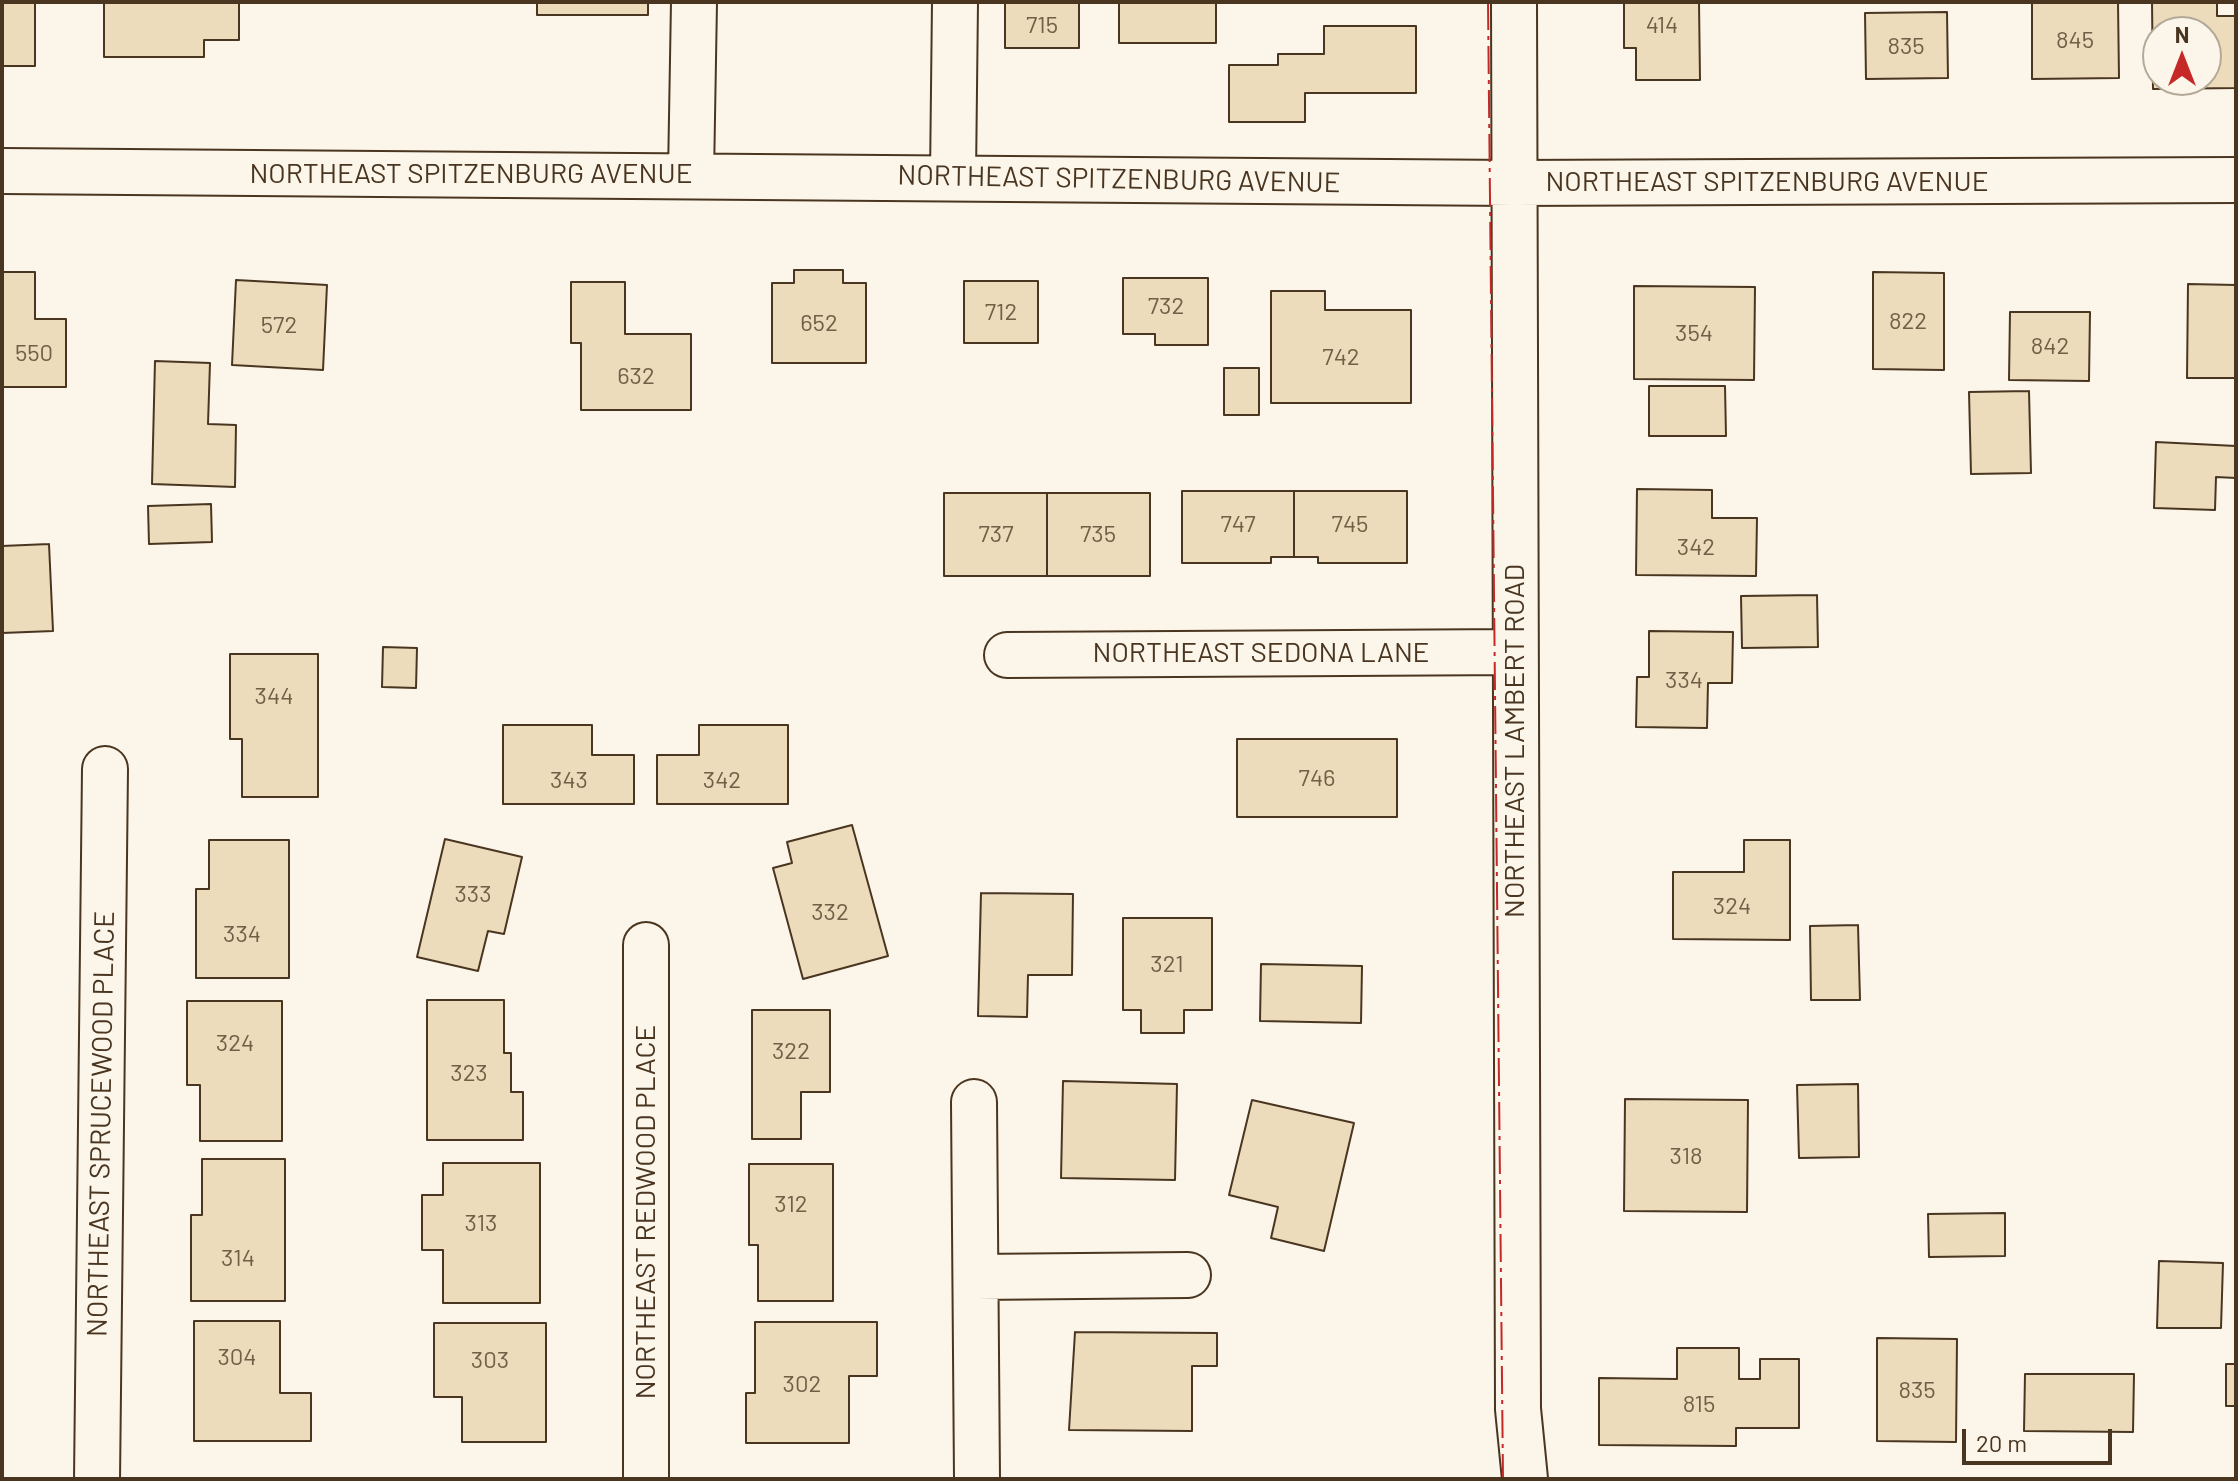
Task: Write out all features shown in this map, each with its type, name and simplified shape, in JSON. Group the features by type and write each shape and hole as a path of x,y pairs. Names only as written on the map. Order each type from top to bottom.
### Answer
{"street":[{"path":"691,175 694,2"},
{"path":"953,176 955,2"},
{"name":"NORTHEAST LAMBERT ROAD","path":"1514,2 1518,1409 1525,1479"},
{"name":"NORTHEAST SPITZENBURG AVENUE","path":"2,171 953,176 1513,183 2236,180"},
{"name":"NORTHEAST SEDONA LANE","path":"1007,655 1515,652"},
{"name":"NORTHEAST SPRUCEWOOD PLACE","path":"97,1479 105,769"},
{"name":"NORTHEAST REDWOOD PLACE","path":"646,945 646,1479"},
{"path":"974,1102 977,1479"},
{"path":"976,1277 1188,1275"}],"building":[{"path":"2,2 35,2 35,66 2,66"},
{"path":"104,2 239,2 239,40 204,40 204,57 104,57"},
{"path":"537,2 648,2 648,15 537,15"},
{"path":"1005,2 1079,2 1079,48 1005,48"},
{"path":"1119,2 1216,2 1216,43 1119,43"},
{"path":"1624,2 1699,2 1700,80 1636,80 1636,48 1624,48"},
{"path":"2032,2 2118,2 2119,78 2032,79"},
{"path":"2152,2 2217,2 2217,16 2152,16"},
{"path":"1947,12 1948,78 1866,79 1865,13"},
{"path":"2222,16 2236,16 2236,88 2222,88"},
{"path":"1324,26 1416,26 1416,93 1305,93 1305,122 1229,122 1229,65 1278,65 1278,54 1324,54"},
{"path":"794,270 843,270 843,283 866,283 866,363 772,363 772,283 794,283"},
{"path":"2,272 35,272 35,319 66,319 66,387 2,387"},
{"path":"1873,272 1944,273 1944,370 1873,369"},
{"path":"1123,278 1208,278 1208,345 1155,345 1155,334 1123,334"},
{"path":"236,280 327,285 323,370 232,365"},
{"path":"964,281 1038,281 1038,343 964,343"},
{"path":"571,282 625,282 625,334 691,334 691,410 581,410 581,343 571,343"},
{"path":"2188,284 2236,285 2236,378 2187,378"},
{"path":"1634,286 1755,287 1754,380 1634,379"},
{"path":"1271,291 1325,291 1325,310 1411,310 1411,403 1271,403"},
{"path":"2010,312 2090,312 2089,381 2009,380"},
{"path":"155,361 210,363 208,424 236,425 235,487 152,484"},
{"path":"1224,368 1259,368 1259,415 1224,415"},
{"path":"1649,386 1725,386 1726,436 1649,436"},
{"path":"2029,391 2031,473 1971,474 1969,392"},
{"path":"2156,442 2236,446 2236,478 2216,477 2215,510 2154,508"},
{"path":"1637,489 1712,490 1712,518 1757,518 1756,576 1636,575"},
{"path":"1182,491 1294,491 1294,557 1271,557 1271,563 1182,563"},
{"path":"1294,491 1407,491 1407,563 1318,563 1318,557 1294,557"},
{"path":"944,493 1047,493 1047,576 944,576"},
{"path":"1047,493 1150,493 1150,576 1047,576"},
{"path":"211,504 212,542 149,544 148,506"},
{"path":"49,544 53,631 2,633 2,546"},
{"path":"1817,595 1818,647 1742,648 1741,596"},
{"path":"1649,631 1733,632 1732,683 1708,683 1707,728 1636,727 1637,677 1649,677"},
{"path":"383,647 417,648 416,688 382,687"},
{"path":"230,654 318,654 318,797 242,797 242,739 230,739"},
{"path":"503,725 592,725 592,755 634,755 634,804 503,804"},
{"path":"699,725 788,725 788,804 657,804 657,755 699,755"},
{"path":"1237,739 1397,739 1397,817 1237,817"},
{"path":"852,825 888,956 803,979 773,868 792,863 787,842"},
{"path":"3,838 3,972 2,972"},
{"path":"445,839 522,857 504,934 488,931 478,971 417,957"},
{"path":"209,840 289,840 289,978 196,978 196,889 209,889"},
{"path":"1744,840 1790,840 1790,940 1673,939 1673,872 1744,872"},
{"path":"981,893 1073,894 1072,975 1028,975 1027,1017 978,1016"},
{"path":"1123,918 1212,918 1212,1010 1184,1010 1184,1033 1141,1033 1141,1010 1123,1010"},
{"path":"1858,925 1860,1000 1811,1000 1810,926"},
{"path":"1261,964 1362,966 1361,1023 1260,1021"},
{"path":"427,1000 504,1000 504,1053 511,1053 511,1092 523,1092 523,1140 427,1140"},
{"path":"187,1001 282,1001 282,1141 200,1141 200,1085 187,1085"},
{"path":"752,1010 830,1010 830,1092 801,1092 801,1139 752,1139"},
{"path":"1063,1081 1177,1084 1175,1180 1061,1178"},
{"path":"1858,1084 1859,1157 1799,1158 1797,1085"},
{"path":"1625,1099 1748,1100 1747,1212 1624,1211"},
{"path":"1252,1100 1354,1123 1324,1251 1271,1238 1278,1207 1229,1195"},
{"path":"202,1159 285,1159 285,1301 191,1301 191,1215 202,1215"},
{"path":"443,1163 540,1163 540,1303 443,1303 443,1250 422,1250 422,1195 443,1195"},
{"path":"749,1164 833,1164 833,1301 758,1301 758,1245 749,1245"},
{"path":"2005,1213 2005,1256 1929,1257 1928,1214"},
{"path":"2159,1261 2223,1263 2221,1328 2157,1328"},
{"path":"194,1321 280,1321 280,1393 311,1393 311,1441 194,1441"},
{"path":"755,1322 877,1322 877,1376 849,1376 849,1443 746,1443 746,1393 755,1393"},
{"path":"434,1323 546,1323 546,1442 462,1442 462,1397 434,1397"},
{"path":"1075,1332 1217,1333 1217,1366 1192,1366 1192,1431 1069,1430"},
{"path":"1877,1338 1957,1339 1956,1442 1877,1441"},
{"path":"1677,1348 1739,1348 1739,1379 1760,1379 1760,1359 1799,1359 1799,1428 1736,1428 1736,1446 1599,1445 1599,1378 1677,1379"},
{"path":"2226,1364 2236,1364 2236,1406 2226,1406"},
{"path":"2025,1374 2134,1374 2133,1432 2024,1431"}],"power":[{"path":"1488,2 1503,1479"}]}
